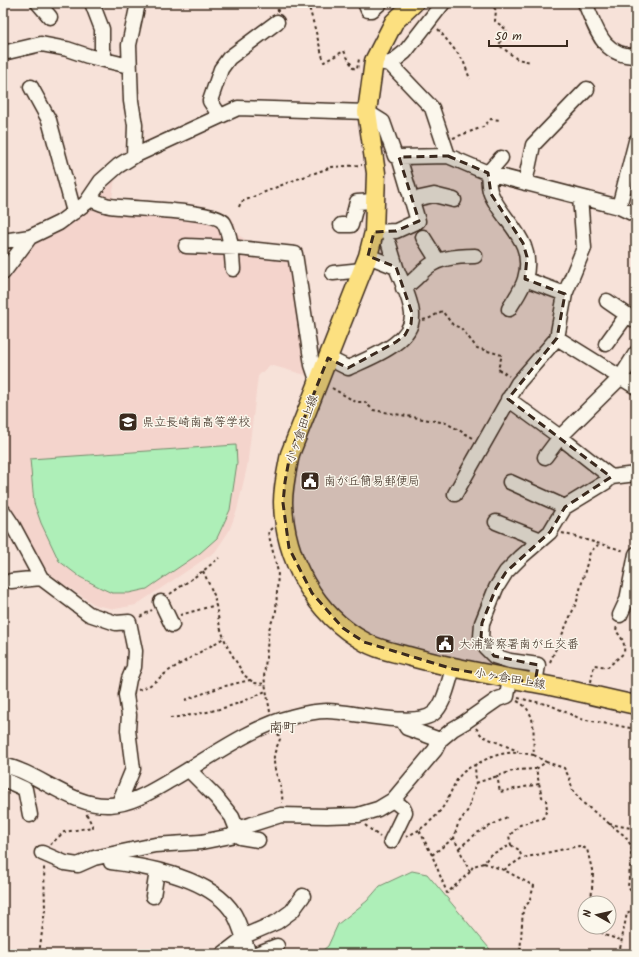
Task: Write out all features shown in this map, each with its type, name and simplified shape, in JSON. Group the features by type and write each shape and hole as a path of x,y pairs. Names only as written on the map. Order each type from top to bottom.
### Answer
{"main road":[{"name":"小ヶ倉田上線","path":"414,3 394,22 367,112 375,164 374,232 365,263 290,454 283,503 290,548 297,570 312,594 343,628 370,645 509,687 540,684 636,705"}],"street":[{"path":"38,3 50,17"},
{"path":"92,3 102,29 102,50 106,60"},
{"path":"134,156 135,125 131,101 129,45 138,3"},
{"path":"365,3 368,10 372,10 380,3"},
{"path":"443,3 431,21 405,52 382,62 432,108 448,156"},
{"path":"585,3 600,36 614,52 625,56 636,56"},
{"path":"220,116 210,101 222,69 229,58 277,22"},
{"path":"3,53 41,44 129,66"},
{"path":"31,87 49,120 74,212"},
{"path":"525,183 533,145 587,89"},
{"path":"3,241 30,237 59,223 86,203 101,181 118,166 134,156 238,108 367,112 382,122 395,156 448,156 488,173 619,207 636,215"},
{"path":"619,207 636,141"},
{"path":"374,232 396,231 418,222 410,200 399,156"},
{"path":"501,158 488,173 491,194 523,243 527,257 525,279 509,309"},
{"path":"410,200 434,195 454,200"},
{"path":"455,494 518,383 557,338 565,294 584,248 580,197"},
{"path":"89,198 108,206 220,219 225,224 231,248 233,269"},
{"path":"341,226 351,225 357,202 375,201"},
{"path":"3,273 30,237"},
{"path":"423,237 438,261"},
{"path":"328,358 348,368 387,349 405,336 412,319 412,313 389,244"},
{"path":"186,246 231,248 295,254 312,365 318,383"},
{"path":"403,288 415,281 430,265 438,261 453,257 475,256"},
{"path":"333,273 365,263 396,267"},
{"path":"525,279 565,294"},
{"path":"606,301 631,318 606,344"},
{"path":"557,338 636,387"},
{"path":"545,457 560,437 621,377 636,353"},
{"path":"508,399 611,477"},
{"path":"540,684 538,665 510,661 494,656 486,648 480,631 496,588 506,572 552,529 565,507 606,482 611,477 636,474"},
{"path":"510,482 565,507"},
{"path":"3,512 13,526 41,578 89,614 116,623 129,622 135,651 134,667 129,679 126,695 129,715 128,730 133,769 119,803"},
{"path":"496,522 541,540"},
{"path":"620,615 627,600 635,557"},
{"path":"11,581 41,578"},
{"path":"161,602 170,622"},
{"path":"3,765 24,771 79,800 93,804 110,805 149,792 272,722 325,710 402,720 422,719 434,714 440,706 453,669"},
{"path":"42,853 65,863 78,865 94,858 167,843 201,842 231,836 238,833 244,827 281,815 358,815 378,809 392,800 439,747 453,728 465,722 498,699 509,687"},
{"path":"402,720 407,728 439,747"},
{"path":"404,734 439,747"},
{"path":"189,770 220,802 232,817 240,837 258,840"},
{"path":"3,771 3,779 25,789 30,815"},
{"path":"391,841 405,812 403,808 392,800"},
{"path":"110,855 111,862 145,867 198,884 212,891 225,902 234,915 249,954"},
{"path":"153,896 157,871"},
{"path":"223,954 249,934 277,922 292,910 303,896"},
{"path":"256,954 277,946"}],"path":[{"path":"308,3 324,62 344,51 353,68 357,69 359,59 382,62"},
{"path":"490,3 496,10 495,21 507,30 499,45 517,60 531,62"},
{"path":"431,21 463,60 470,79"},
{"path":"444,141 483,127 491,119 501,120"},
{"path":"239,207 241,202 289,182 332,167 375,164"},
{"path":"412,319 430,318 442,311 452,325 461,328 477,348 502,355 498,369 518,383"},
{"path":"318,383 332,388 356,402 366,402 373,410 446,423 483,444"},
{"path":"281,815 283,792 276,774 273,758 280,739 272,722 264,677 268,629 276,611 278,572 268,532 272,526 286,525"},
{"path":"552,529 635,557"},
{"path":"540,684 577,601 590,552 598,545"},
{"path":"129,622 150,611 174,590 203,571 219,558"},
{"path":"203,571 214,595 227,646 244,675 254,683 266,684"},
{"path":"170,622 216,605"},
{"path":"589,695 594,665 608,667 624,653 623,640 616,631 620,615"},
{"path":"126,695 149,686 170,670 224,638"},
{"path":"185,700 221,687 250,680"},
{"path":"509,687 581,719 636,729"},
{"path":"509,687 531,712 534,721 534,755"},
{"path":"170,718 190,716 234,705 267,690"},
{"path":"465,722 475,725 482,736 521,752"},
{"path":"520,954 523,909 529,902 534,886 504,870 484,863 473,866 470,872 447,894 432,855 419,830 441,810 458,777 464,769 496,756 516,751 534,755 546,762 564,768 569,777 573,791 583,803 625,836 632,847 628,887 636,898"},
{"path":"476,783 516,770 536,769 546,762"},
{"path":"432,855 454,838 458,824 468,810 476,783 474,765"},
{"path":"522,858 519,850 511,845 509,836 520,826 544,818 547,810 546,800 542,797 536,769"},
{"path":"497,775 500,792 540,784"},
{"path":"459,848 477,833 507,817"},
{"path":"608,824 636,829"},
{"path":"454,838 470,872"},
{"path":"484,863 490,855 511,845"},
{"path":"504,870 522,858 579,846 587,849 593,874 592,895"},
{"path":"619,954 627,913 636,908"},
{"path":"604,935 621,940"}],"highlighted area":[{"path":"448,156 488,173 491,194 523,243 527,257 525,279 565,294 557,338 508,399 611,477 565,507 550,532 506,572 496,588 482,623 481,637 494,656 538,665 535,683 453,669 364,642 343,628 312,593 289,548 283,503 290,454 328,358 348,368 396,342 405,335 411,324 412,313 396,267 368,256 374,232 396,231 419,221 399,157"}],"shaded area":[{"name":"県立長崎南高等学校","path":"115,179 112,198 119,204 225,213 233,220 238,235 255,245 301,248 313,350 320,353 309,376 270,365 258,376 247,467 237,510 229,531 215,552 136,605 115,609 95,605 56,579 42,564 3,497 3,288 38,238 72,223 84,213"}],"green space":[{"path":"236,445 237,463 230,510 217,538 200,553 147,589 129,593 112,593 80,577 59,561 41,523 34,503 30,459"},
{"path":"412,871 427,874 494,954 318,954 328,946 338,924 367,901 380,886"}],"place":[{"name":"県立長崎南高等学校","path":"128,422"},
{"name":"南が丘簡易郵便局","path":"310,481"},
{"name":"大浦警察署南が丘交番","path":"445,644"}],"district":[{"name":"南町","path":"283,728"}]}
